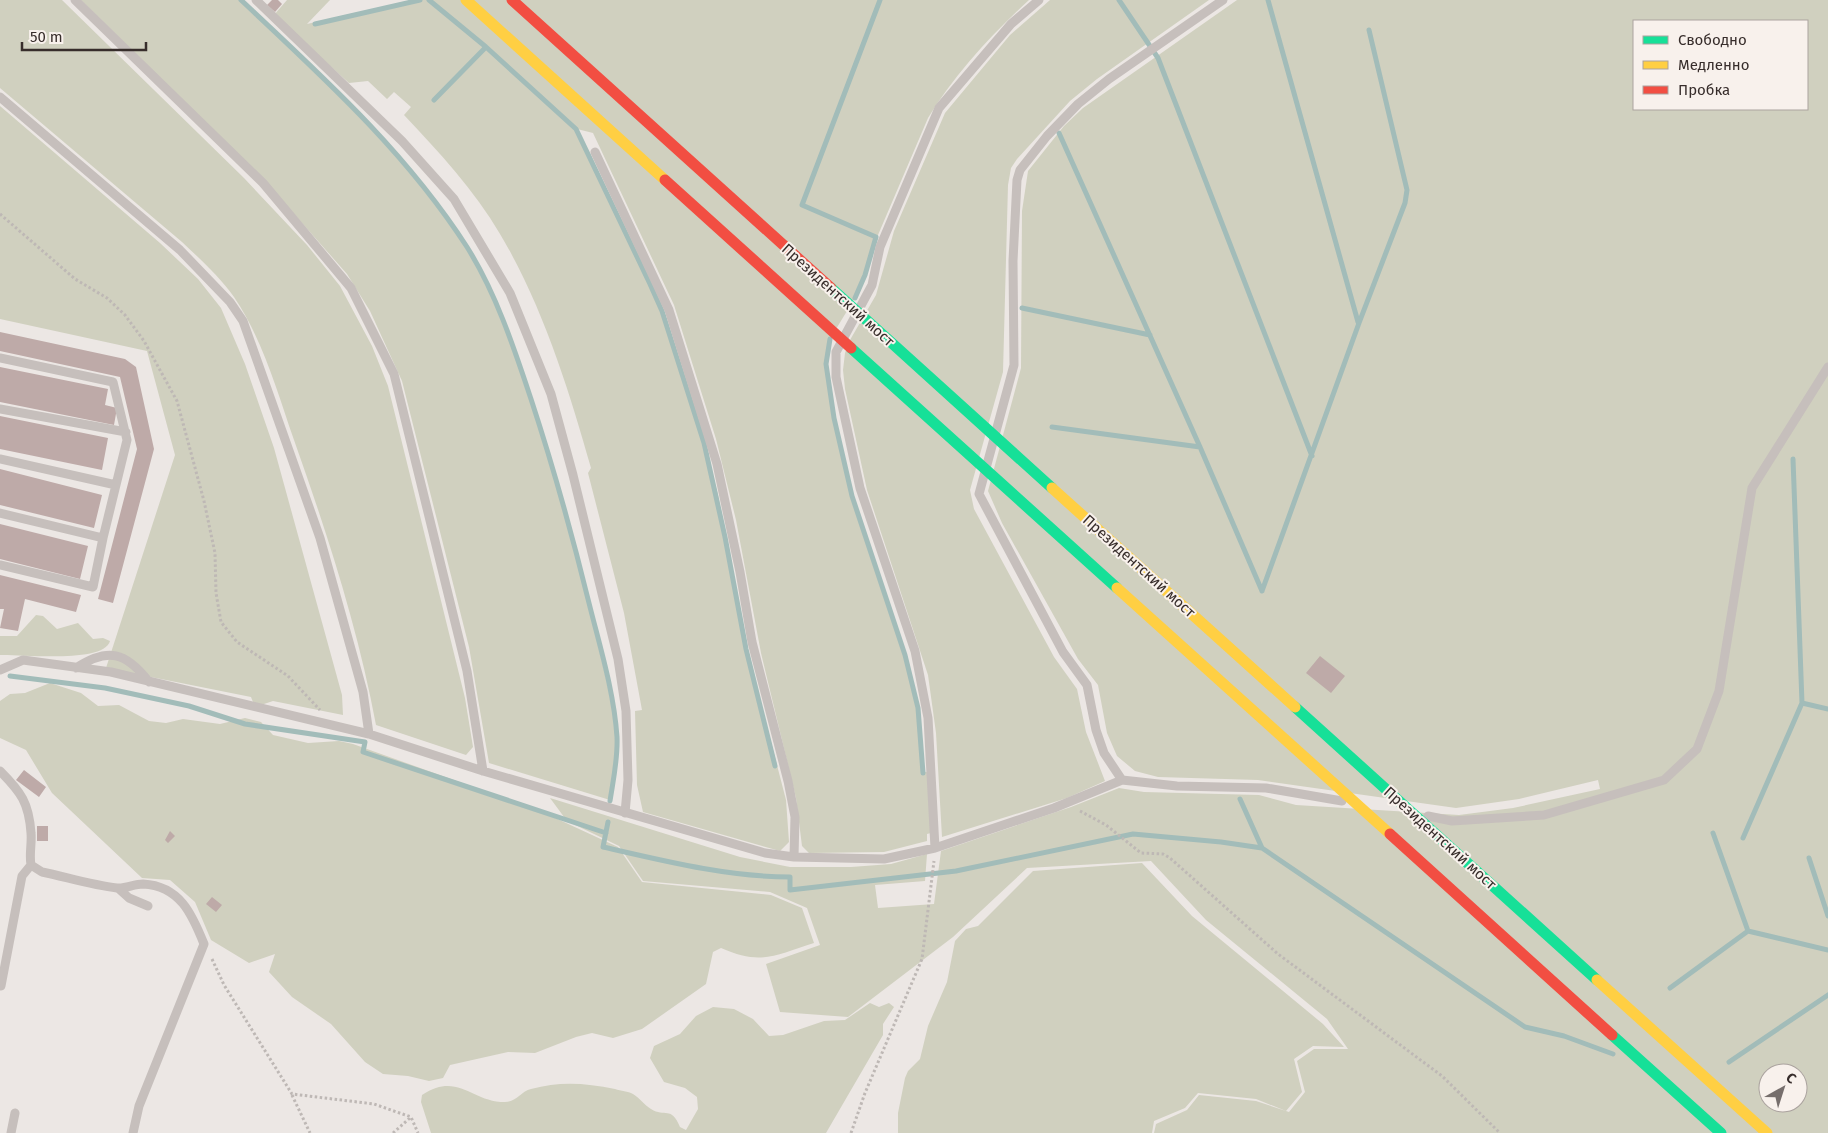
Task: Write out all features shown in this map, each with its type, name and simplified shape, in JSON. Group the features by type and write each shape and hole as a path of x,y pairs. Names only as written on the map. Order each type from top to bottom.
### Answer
{"highway":[{"name":"Президентский мост","path":"466,0 1721,1133"},
{"name":"Президентский мост","path":"512,0 1767,1133"}],"lane":[{"path":"75,0 263,184 351,288 394,374 468,671 483,771"},
{"path":"256,0 402,141 454,199 510,292 550,394 573,476 618,659 626,711 628,780 625,812"},
{"path":"935,848 928,718 915,651 860,488 836,377 836,352 872,285 880,247 939,108 1011,24 1038,0"},
{"path":"1122,780 1104,753 1096,730 1087,685 1063,652 979,494 1014,365 1012,261 1017,180 1027,159 1078,104 1109,79 1223,0"},
{"path":"0,97 180,250 230,302 243,321 320,538 363,692 369,734"},
{"path":"595,152 669,310 717,464 740,572 752,642 788,781 795,817 794,857"},
{"path":"0,358 113,382 127,440 93,587 0,565"},
{"path":"1393,810 1452,821 1544,815 1664,780 1697,749 1719,691 1752,488 1828,367"},
{"path":"0,408 126,432"},
{"path":"0,459 116,485"},
{"path":"0,513 103,538"},
{"path":"76,668 93,657 113,654 132,662 149,682"},
{"path":"0,670 23,660 111,672 369,734 483,771 765,853 794,857 884,859 935,848 1066,804 1122,780 1177,786 1266,788 1374,807"},
{"path":"0,771 19,789 26,802 31,834 29,856 31,865 42,872 119,889 142,884 160,887 176,896 190,910 204,944 139,1106 133,1133"},
{"path":"1,986 22,876 31,865"},
{"path":"119,889 129,898 148,906"},
{"path":"11,1133 15,1113"}],"path":[{"path":"0,214 75,279 107,298 119,309 144,341 176,401 201,492 215,553 216,594 221,622 237,642 288,676 303,690 333,726"},
{"path":"1066,804 1106,825 1141,853 1163,854 1170,858 1278,954 1442,1076 1500,1133"},
{"path":"851,1133 865,1093 922,959 935,848"},
{"path":"204,944 224,985 292,1094 310,1133"},
{"path":"292,1094 374,1104 411,1117 418,1133"},
{"path":"393,1133 411,1117"}],"green space":[{"path":"0,0 62,0 244,178 307,245 340,286 372,346 388,386 465,698 473,747 466,755 376,725 351,617 330,545 275,385 261,348 244,313 216,275 182,242 0,88"},
{"path":"81,0 240,0 360,117 416,180 465,247 492,298 514,353 543,441 573,545 614,718 616,752 610,800 489,763 469,647 402,381 370,311 347,274 265,181"},
{"path":"287,0 330,0 307,24 412,0 1029,0 974,56 938,102 928,118 872,249 861,288 828,345 827,364 835,417 853,496 906,655 918,708 924,772 928,772 931,833 927,834 927,841 884,852 809,853 802,846 796,798 761,653 736,520 716,439 674,305 593,133 577,129 663,310 694,404 718,495 747,649 786,800 789,842 780,851 643,812 637,785 635,711 642,710 624,613 588,473 591,468 564,378 529,289 500,234 479,202 404,115 411,107 394,92 387,99 368,81 349,83 274,15"},
{"path":"1050,0 1209,0 1097,79 1070,101 1017,159 1011,168 1008,185 1003,372 970,490 974,509 1054,657 1077,689 1086,732 1105,781 1067,798 942,837 936,733 928,675 867,490 845,389 843,370 845,353 850,340 876,295 894,231 945,113 1010,35"},
{"path":"1237,0 1828,0 1828,1133 1154,1133 1156,1124 1187,1110 1199,1095 1256,1101 1289,1112 1305,1092 1297,1061 1314,1049 1348,1049 1327,1019 1206,920 1151,861 1027,868 953,937 848,1017 780,1012 766,964 820,945 807,908 770,892 643,881 619,846 567,821 550,798 740,857 790,867 851,867 891,864 927,854 925,881 875,885 878,908 934,904 941,851 1071,807 1119,788 1144,792 1259,795 1296,805 1459,815 1513,808 1600,789 1598,780 1519,799 1456,808 1258,780 1158,777 1135,771 1117,756 1107,733 1098,685 1078,659 1002,523 988,491 1021,368 1022,211 1028,171 1064,126 1083,108"},
{"path":"0,106 160,243 198,279 221,308 245,364 274,448 342,695 343,715 273,701 261,705 253,702 251,697 106,668 175,455 147,351 0,319"},
{"path":"36,615 43,616 57,629 78,623 93,639 103,638 110,641 104,648 93,653 78,655 0,655 0,636 17,636"},
{"path":"50,683 81,693 98,706 119,705 149,721 166,723 183,719 220,724 245,718 261,722 273,735 308,743 339,741 353,744 538,810 618,847 642,882 771,895 802,908 814,943 768,957 747,956 721,948 713,952 706,984 642,1029 613,1038 592,1033 576,1037 535,1053 508,1052 450,1065 443,1078 429,1081 408,1076 383,1074 365,1062 331,1024 292,997 269,972 275,954 249,963 211,940 195,902 170,880 142,878 52,793 26,750 0,738 0,701 10,694 25,693"},
{"path":"1142,863 1192,916 1323,1024 1344,1047 1313,1046 1294,1059 1302,1092 1286,1111 1256,1099 1198,1093 1185,1108 1154,1121 1152,1133 898,1133 898,1113 905,1078 908,1071 920,1059 928,1026 947,982 955,941 966,929 978,926 1033,871"},
{"path":"870,1003 879,1007 889,1003 894,1007 883,1024 883,1035 826,1133 431,1133 421,1102 422,1095 435,1088 445,1086 455,1087 493,1101 509,1102 528,1090 542,1086 562,1084 593,1085 631,1093 651,1109 674,1116 680,1127 686,1130 698,1109 697,1097 685,1088 664,1082 650,1058 654,1046 680,1034 696,1016 713,1007 734,1009 753,1019 769,1036 783,1035 824,1021 845,1020"}],"building":[{"path":"272,0 278,0 282,4 275,12 267,5"},
{"path":"0,332 125,359 136,367 154,449 113,603 98,599 137,449 120,377 0,351"},
{"path":"0,367 108,389 105,405 117,408 114,425 0,402"},
{"path":"0,416 108,438 102,470 0,449"},
{"path":"0,469 102,495 94,528 0,505"},
{"path":"0,524 88,546 80,579 0,559"},
{"path":"0,575 81,595 76,612 25,599 18,631 0,628 4,609 0,609"},
{"path":"1320,656 1345,676 1331,693 1306,673"},
{"path":"24,770 46,787 39,797 16,780"},
{"path":"37,826 48,826 48,841 37,841"},
{"path":"170,831 175,836 168,843 165,840"},
{"path":"212,897 222,905 216,912 206,904"}],"waterway":[{"path":"241,0 332,87 390,147 443,212 467,247 496,302 547,449 576,551 606,670 613,703 617,737 616,762 610,801"},
{"path":"315,24 420,0"},
{"path":"429,0 486,47 576,129 650,284 662,311 704,443 725,537 746,649 775,766"},
{"path":"855,298 865,275 876,237 802,205 880,0"},
{"path":"1119,0 1158,58 1312,456"},
{"path":"1268,0 1358,322"},
{"path":"1262,591 1359,323 1405,203 1407,190 1369,30"},
{"path":"434,100 486,47"},
{"path":"1059,133 1200,447 1262,591"},
{"path":"1022,308 1150,335"},
{"path":"830,339 826,364 834,418 852,496 905,655 918,708 923,773"},
{"path":"1052,427 1200,447"},
{"path":"1743,838 1802,703 1793,459"},
{"path":"10,676 105,688 189,706 245,724 365,742 363,752 606,833"},
{"path":"1802,703 1828,709"},
{"path":"1240,799 1262,848"},
{"path":"608,822 603,847 673,863 720,871 790,877 790,890 956,871 1133,834 1221,842 1262,848 1525,1027 1564,1036 1613,1054"},
{"path":"1713,833 1748,931"},
{"path":"1809,858 1828,916"},
{"path":"1748,931 1828,950"},
{"path":"1670,988 1748,931"},
{"path":"1729,1062 1828,995"}],"traffic: fast":[{"path":"831,288 1052,488"},
{"path":"851,348 1117,588"},
{"path":"1295,707 1597,980"},
{"path":"1612,1035 1721,1133"}],"traffic: slow":[{"path":"466,0 665,180"},
{"path":"1052,488 1295,707"},
{"path":"1117,588 1390,834"},
{"path":"1597,980 1767,1133"}],"traffic: jam":[{"path":"512,0 831,288"},
{"path":"665,180 851,348"},
{"path":"1390,834 1612,1035"}]}
